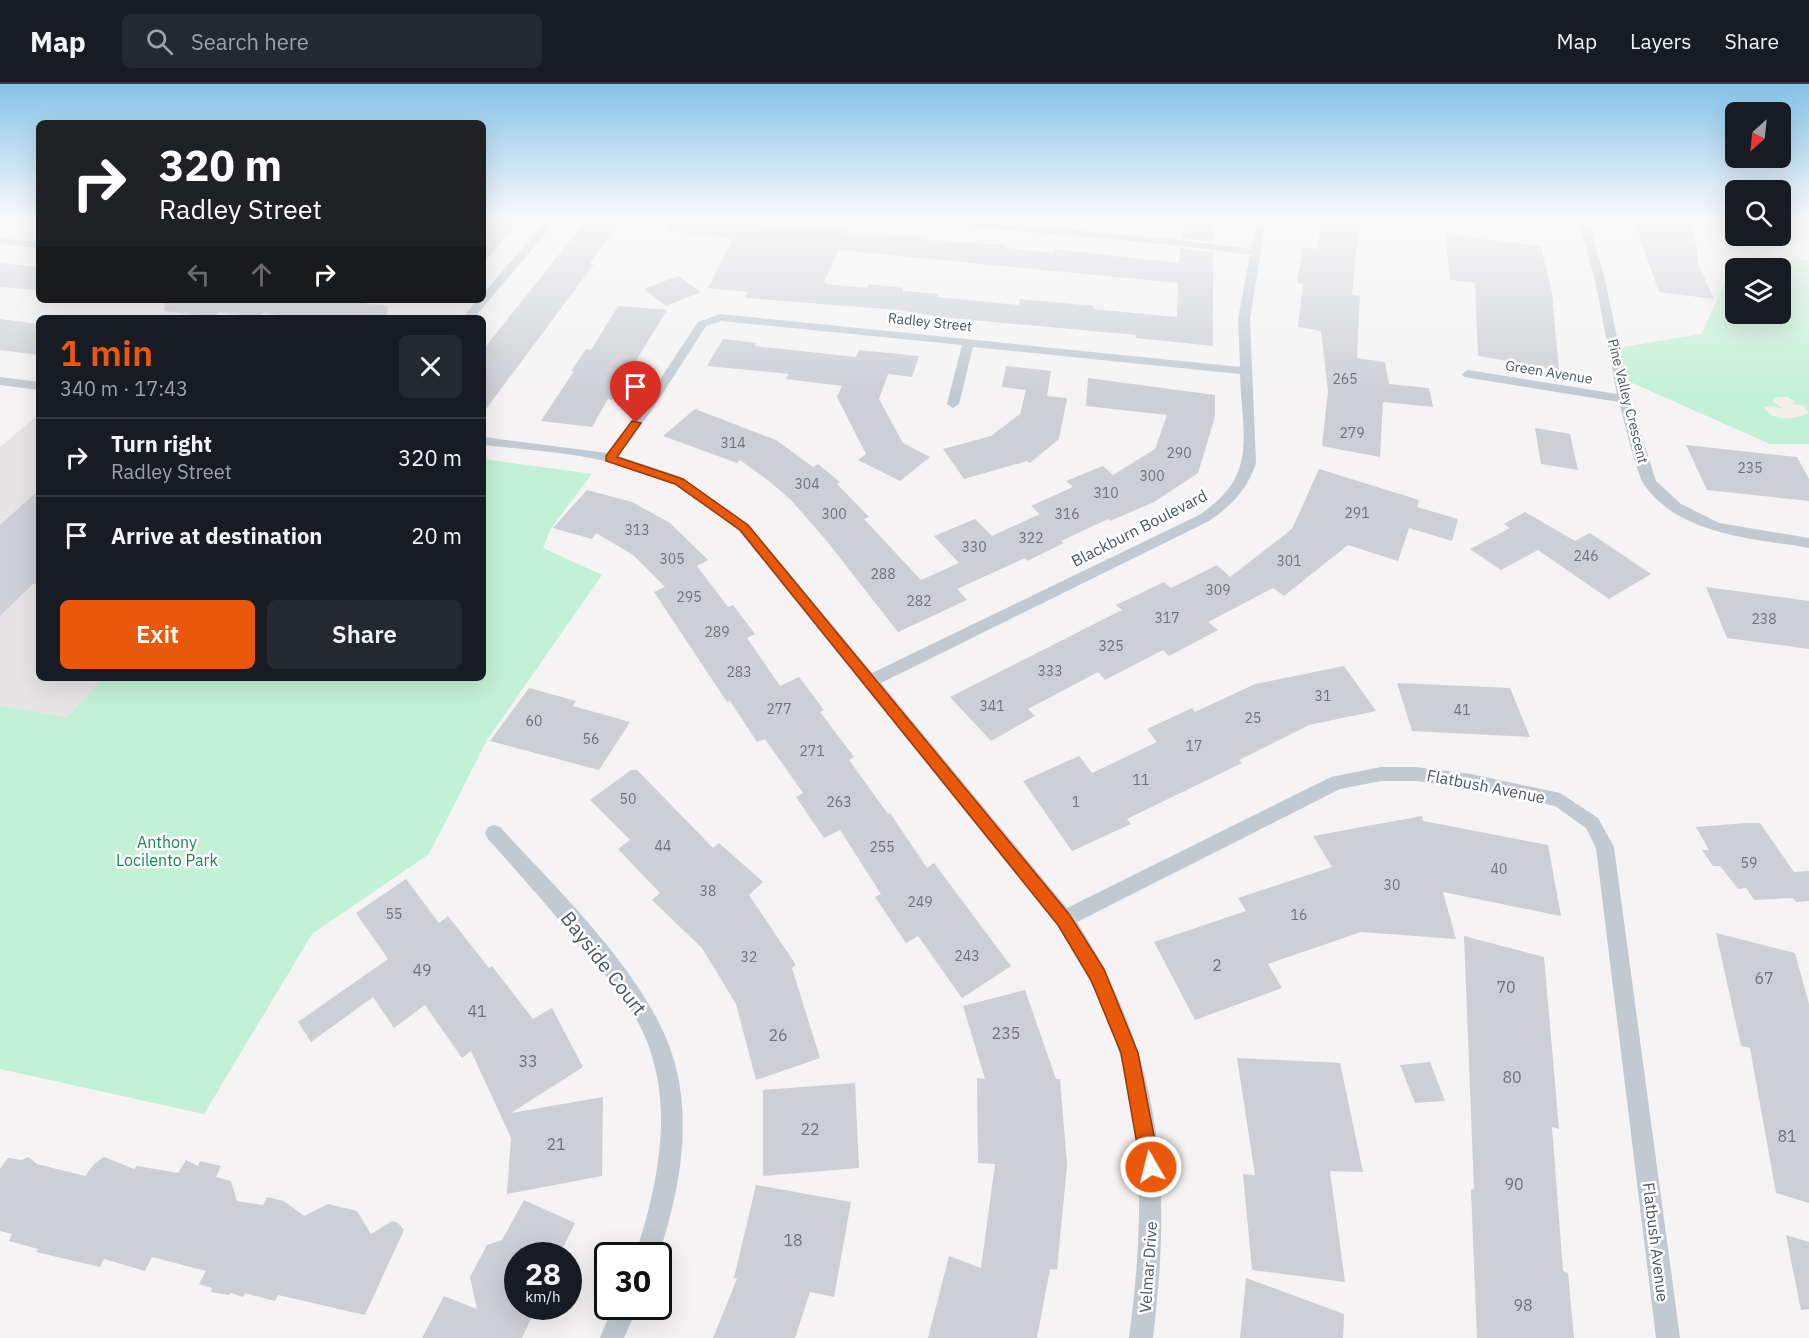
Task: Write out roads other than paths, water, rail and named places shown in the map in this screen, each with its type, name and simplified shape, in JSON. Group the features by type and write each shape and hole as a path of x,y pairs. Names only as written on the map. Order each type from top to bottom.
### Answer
{"street":[{"path":"486,292 499,278"},
{"name":"Blackburn Boulevard","path":"871,681 1204,518 1222,506 1241,484 1249,463 1244,320 1251,278"},
{"name":"Pine Valley Crescent","path":"1599,278 1624,399 1650,483 1676,507 1716,526 1809,543"},
{"name":"Radley Street","path":"610,458 648,407 698,330 713,319 742,318 1246,371"},
{"path":"953,404 969,341"},
{"name":"Green Avenue","path":"1468,374 1624,399"},
{"path":"0,381 36,386"},
{"name":"Velmar Drive","path":"486,441 610,458 679,481 744,528 1064,919 1098,975 1115,1015 1130,1053 1145,1124 1151,1167 1152,1229 1148,1292 1141,1338"},
{"name":"Flatbush Avenue","path":"1064,919 1337,782 1382,774 1416,774 1471,781 1560,800 1592,823 1605,847 1668,1338"},
{"name":"Bayside Court","path":"494,833 539,882 633,994 651,1024 662,1055 669,1088 671,1123 665,1195 651,1242"},
{"path":"612,1338 620,1320"}],"park label":[{"name":"Anthony Locilento Park","path":"167,851"}]}
